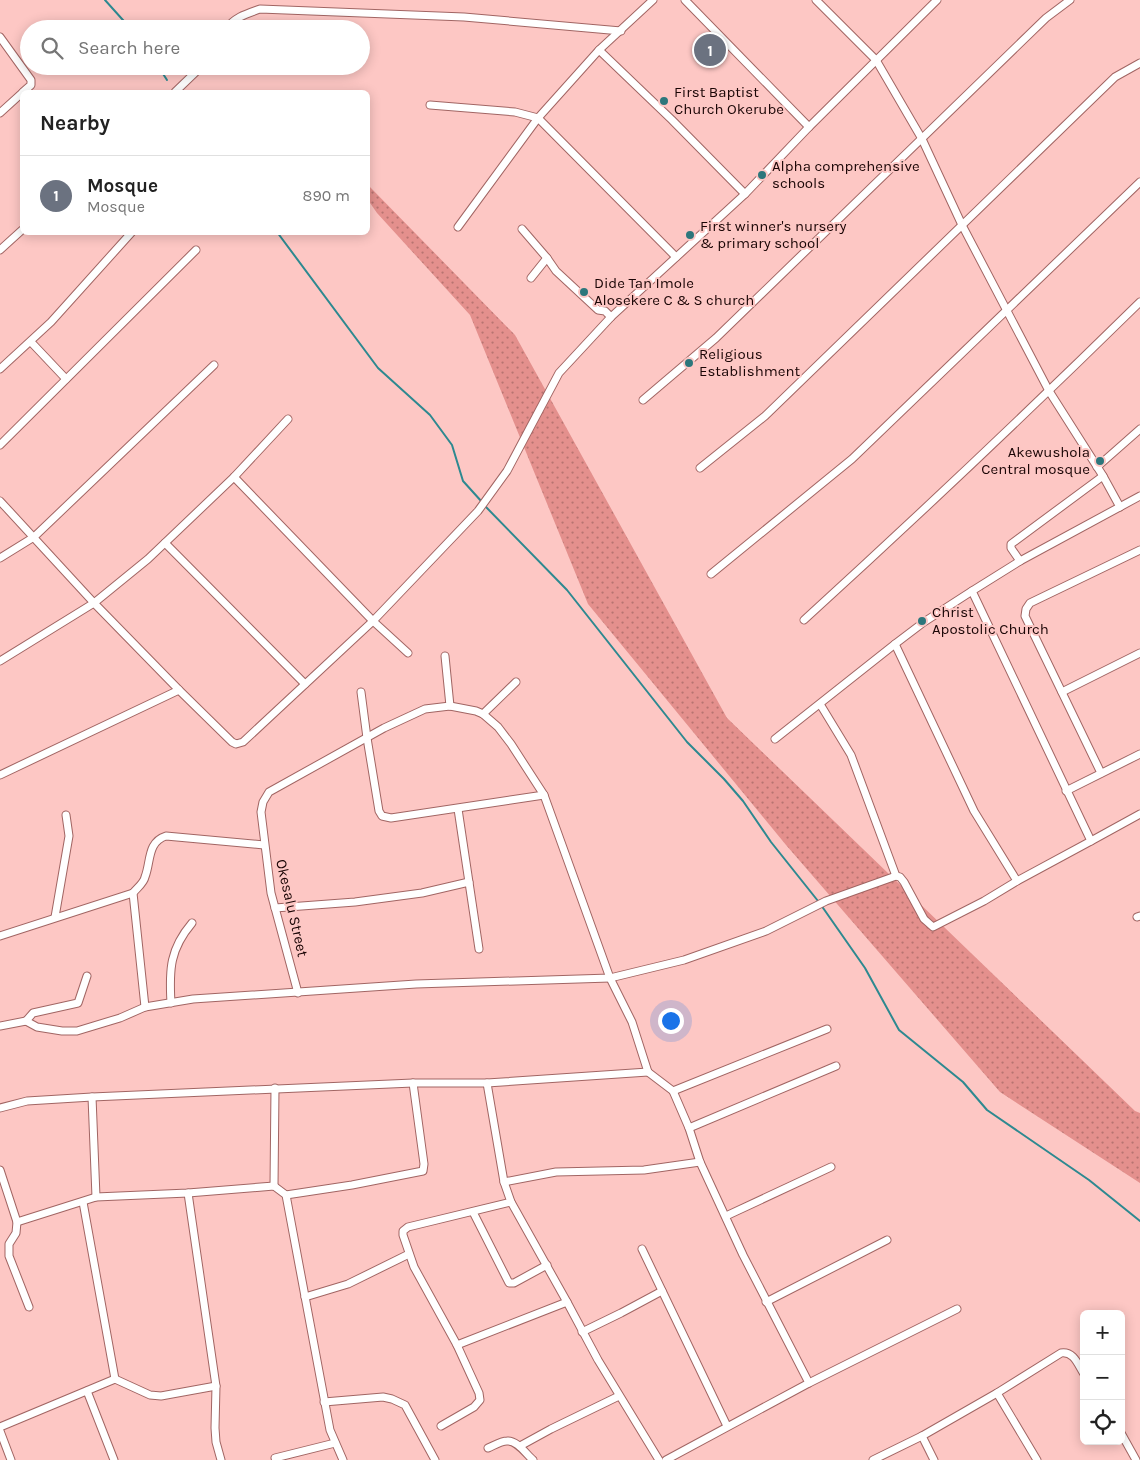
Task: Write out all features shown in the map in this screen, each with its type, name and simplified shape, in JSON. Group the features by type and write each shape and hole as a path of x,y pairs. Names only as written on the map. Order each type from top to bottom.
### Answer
{"street":[{"path":"458,227 538,118 599,50 653,0"},
{"path":"686,0 809,127"},
{"path":"816,0 876,60 922,139 962,225 1049,391 1104,476 1120,507"},
{"path":"0,502 94,604 178,690 236,744 243,742 373,621 478,511 507,471 559,373 611,317 744,194 937,0"},
{"path":"644,400 716,338 1046,18 1070,0"},
{"path":"233,20 260,9 464,17 621,31"},
{"path":"0,37 20,65"},
{"path":"599,50 672,120 744,194"},
{"path":"700,468 765,416 1115,77 1140,63"},
{"path":"26,90 31,85 31,80 27,75"},
{"path":"177,90 193,75"},
{"path":"0,113 20,96"},
{"path":"430,104 508,111 538,118 676,257"},
{"path":"711,574 852,459 1140,182"},
{"path":"522,229 556,271 598,310 605,310 611,317"},
{"path":"0,250 20,232"},
{"path":"0,369 31,342 129,235"},
{"path":"0,445 196,250"},
{"path":"531,278 547,258"},
{"path":"804,620 931,504 1140,302"},
{"path":"31,342 66,379"},
{"path":"0,558 34,537 214,365"},
{"path":"0,661 94,604 165,543 234,477 288,419"},
{"path":"1098,467 1140,429"},
{"path":"1020,561 1011,548 1011,544 1104,476"},
{"path":"234,477 373,621 408,652"},
{"path":"775,739 924,622 1020,561 1140,496"},
{"path":"165,543 305,684"},
{"path":"1101,773 1024,616 1030,603 1140,550"},
{"path":"972,591 1091,841"},
{"path":"895,644 974,812 1017,881"},
{"path":"1062,692 1140,653"},
{"path":"445,656 450,706 483,714 498,727 512,744 544,795 610,978 632,1022 648,1072 673,1092 689,1128 700,1162 743,1255 809,1383"},
{"path":"483,714 516,682"},
{"path":"0,775 178,690"},
{"path":"361,692 366,738 379,811 382,816 391,818 544,795"},
{"path":"820,704 851,755 896,876 900,877 904,882 924,919 933,926 984,901 1140,814"},
{"name":"Okesalu Street","path":"298,993 271,893 261,812 268,792 384,728 425,709 450,706"},
{"path":"1066,790 1140,754"},
{"path":"458,809 479,949"},
{"path":"55,917 69,836 66,815"},
{"path":"0,936 133,893 145,880 151,850 154,843 160,838 166,836 264,845"},
{"path":"0,1026 26,1021 37,1027 77,1031 120,1018 145,1007 194,999 416,984 610,978 684,960 766,930 826,901 896,876"},
{"path":"275,908 355,902 422,893 469,882"},
{"path":"133,893 145,1007"},
{"path":"171,1002 170,970 173,956 184,932 192,923"},
{"path":"26,1021 32,1013 78,1004 88,976"},
{"path":"673,1092 827,1029"},
{"path":"689,1128 836,1066"},
{"path":"0,1108 26,1101 92,1097 413,1083 487,1084 648,1072"},
{"path":"286,1195 352,1185 423,1171 424,1164 413,1083"},
{"path":"487,1084 504,1182 512,1202 568,1302 582,1332 659,1460"},
{"path":"274,1186 275,1088"},
{"path":"92,1097 96,1197"},
{"path":"504,1182 556,1172 644,1170 700,1162"},
{"path":"726,1216 831,1167"},
{"path":"0,1170 17,1222 16,1233 9,1244 9,1256 29,1307"},
{"path":"17,1222 96,1197 188,1193 274,1186 286,1195 330,1430 343,1460"},
{"path":"188,1193 216,1386 214,1428 221,1460"},
{"path":"83,1202 115,1379"},
{"path":"441,1426 474,1407 480,1400 479,1393 457,1345 414,1267 403,1235 405,1228 512,1202"},
{"path":"473,1212 509,1283 514,1284 547,1265"},
{"path":"766,1302 887,1240"},
{"path":"642,1249 727,1426"},
{"path":"305,1297 348,1284 409,1254"},
{"path":"582,1332 621,1314 662,1291"},
{"path":"457,1345 568,1302"},
{"path":"666,1460 809,1383 957,1309"},
{"path":"873,1460 922,1436 997,1393 1061,1353 1071,1354 1080,1368"},
{"path":"0,1427 115,1379 150,1394 162,1396 216,1386"},
{"path":"87,1391 114,1460"},
{"path":"997,1393 1037,1460"},
{"path":"520,1446 550,1429 619,1396"},
{"path":"324,1402 383,1397 405,1405 435,1460"},
{"path":"0,1431 11,1460"},
{"path":"922,1436 934,1460"},
{"path":"488,1448 507,1441 520,1446 533,1460"},
{"path":"1125,1441 1136,1460"},
{"path":"275,1458 335,1443"}],"shaded area":[{"path":"370,187 515,335 727,718 1135,1111 1140,1113 1140,1183 1000,1092 786,845 588,604 470,315 377,213 370,203"}],"waterway":[{"path":"105,0 123,20"},
{"path":"164,75 167,80"},
{"path":"279,235 378,368 430,415 452,445 463,481 482,502"},
{"path":"485,506 567,590 687,742 743,801 771,842 818,901"},
{"path":"821,905 865,968 899,1030 963,1082 987,1110 1089,1180 1140,1221"}],"place":[{"name":"Mosque","path":"710,50"},
{"name":"First Baptist Church Okerube","path":"664,101"},
{"name":"Alpha comprehensive schools","path":"762,175"},
{"name":"First winner's nursery & primary school","path":"690,235"},
{"name":"Dide Tan Imole Alosekere C & S church","path":"584,292"},
{"name":"Religious Establishment","path":"689,363"},
{"name":"Akewushola Central mosque","path":"1100,461"},
{"name":"Christ Apostolic Church","path":"922,621"}]}
